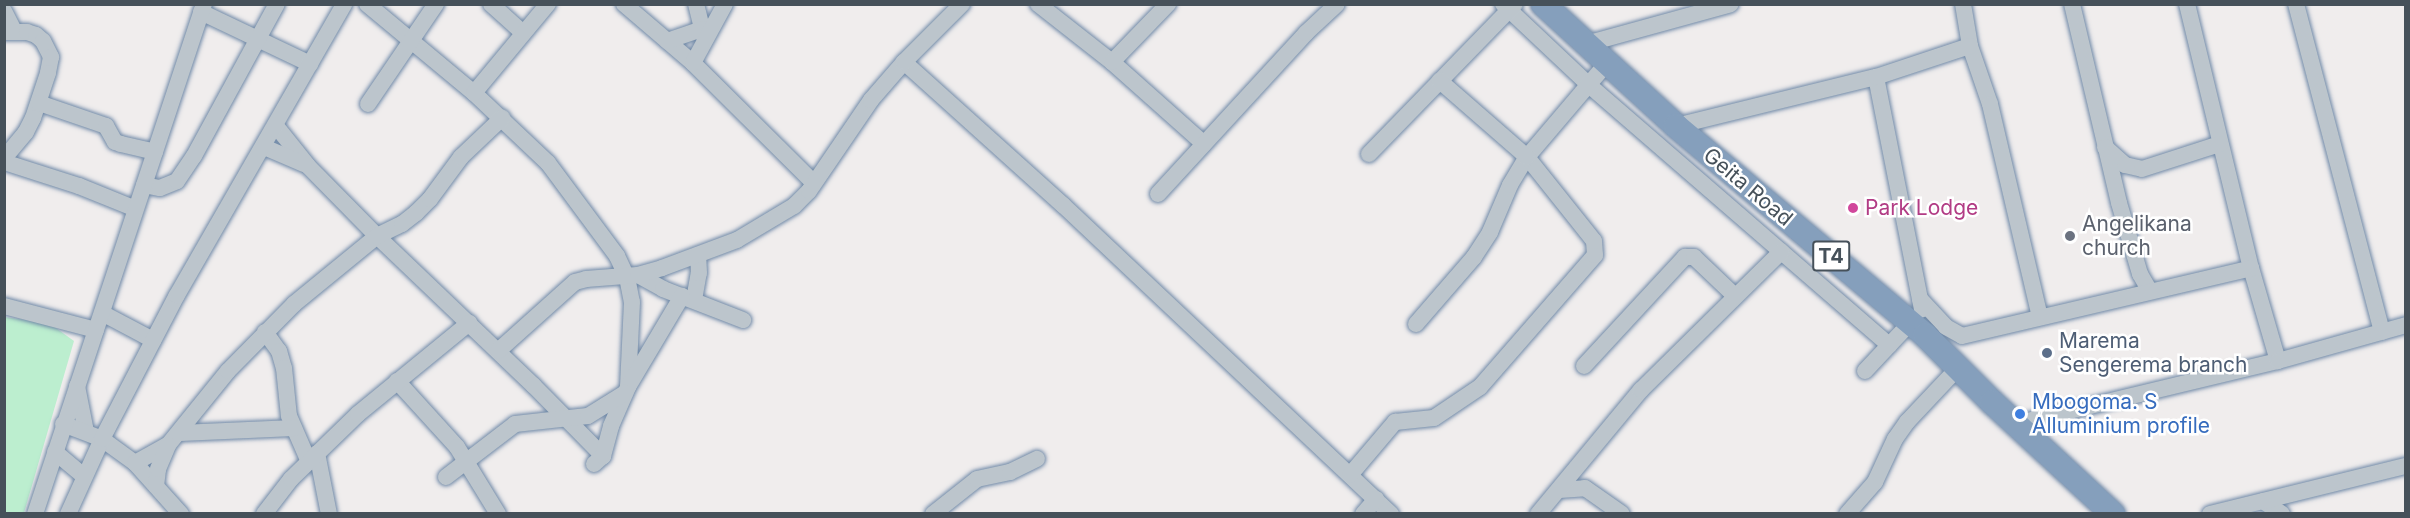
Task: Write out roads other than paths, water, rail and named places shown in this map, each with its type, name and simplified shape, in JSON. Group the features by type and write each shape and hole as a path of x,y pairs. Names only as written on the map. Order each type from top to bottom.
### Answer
{"highway":[{"name":"Geita Road","path":"1543,4 1676,126 1918,329 2015,424 2114,513"}],"street":[{"path":"144,185 160,188 177,182 194,156 277,4"},
{"path":"68,513 102,439 153,340 344,4"},
{"path":"367,4 502,118 561,178 633,276 743,320"},
{"path":"368,104 436,4"},
{"path":"491,4 522,32"},
{"path":"474,93 522,32 548,4"},
{"path":"624,4 693,63 814,183"},
{"path":"696,4 703,33"},
{"path":"693,63 703,33 725,4"},
{"path":"498,351 575,282 586,279 633,276 698,255 737,240 794,206 814,183 858,117 904,62 962,4"},
{"path":"1038,4 1112,62 1204,144"},
{"path":"1112,62 1168,4"},
{"path":"1158,194 1306,33 1337,4"},
{"path":"1586,44 1731,4"},
{"path":"1963,4 1970,46 1990,104 2040,317"},
{"path":"2072,4 2105,147 2140,274 2150,291"},
{"path":"2187,4 2251,267 2278,361"},
{"path":"2296,4 2382,332"},
{"path":"1369,154 1509,6 1588,85 1889,345"},
{"path":"35,513 203,8 257,41 310,64"},
{"path":"4,10 9,32 36,35 44,41 51,57 39,103 26,132 4,160 136,209"},
{"path":"667,41 703,33"},
{"path":"1676,126 1876,77 1970,46"},
{"path":"904,62 1063,205 1391,513"},
{"path":"1416,324 1474,258 1490,232 1510,185 1527,157 1607,63"},
{"path":"1865,371 1889,345 1918,329 1920,299 1876,77"},
{"path":"1350,475 1395,422 1434,418 1480,387 1595,255 1594,241 1527,157 1440,81"},
{"path":"39,103 96,121 105,126 115,142 155,152"},
{"path":"156,486 158,469 174,439 228,371 265,332 318,283 377,236 402,224 416,213 430,199 461,157 502,118"},
{"path":"276,126 308,166 377,236 567,418 599,460 626,390 688,298 699,273 698,255"},
{"path":"2105,147 2125,165 2142,169 2220,144"},
{"path":"264,147 308,166"},
{"path":"1538,513 1641,390 1781,252"},
{"path":"1584,366 1685,257 1694,257 1735,296"},
{"path":"1920,299 1946,327 1959,336 2251,267"},
{"path":"626,390 633,276"},
{"path":"4,306 96,330"},
{"path":"102,313 153,340"},
{"path":"264,513 291,479 313,458 397,381 469,323"},
{"path":"2015,424 2278,361 2406,325"},
{"path":"265,332 279,351 284,368 288,407 294,428 313,458 329,513"},
{"path":"1847,513 1875,482 1895,439 1907,422 1957,369"},
{"path":"397,381 452,441 498,513"},
{"path":"77,386 86,432"},
{"path":"446,477 515,424 588,416 626,390"},
{"path":"63,424 102,439 135,463 181,513"},
{"path":"135,463 174,439 294,428"},
{"path":"55,452 84,476"},
{"path":"933,513 977,479 1010,472 1037,459"},
{"path":"2210,513 2406,466"},
{"path":"1559,490 1585,488 1622,513"},
{"path":"1363,513 1376,500"},
{"path":"2263,501 2282,513"}],"place":[{"name":"Park Lodge","path":"1853,208"},
{"name":"Angelikana church","path":"2070,236"},
{"name":"Marema Sengerema branch","path":"2047,353"},
{"name":"Mbogoma. S Alluminium profile","path":"2020,414"}]}
